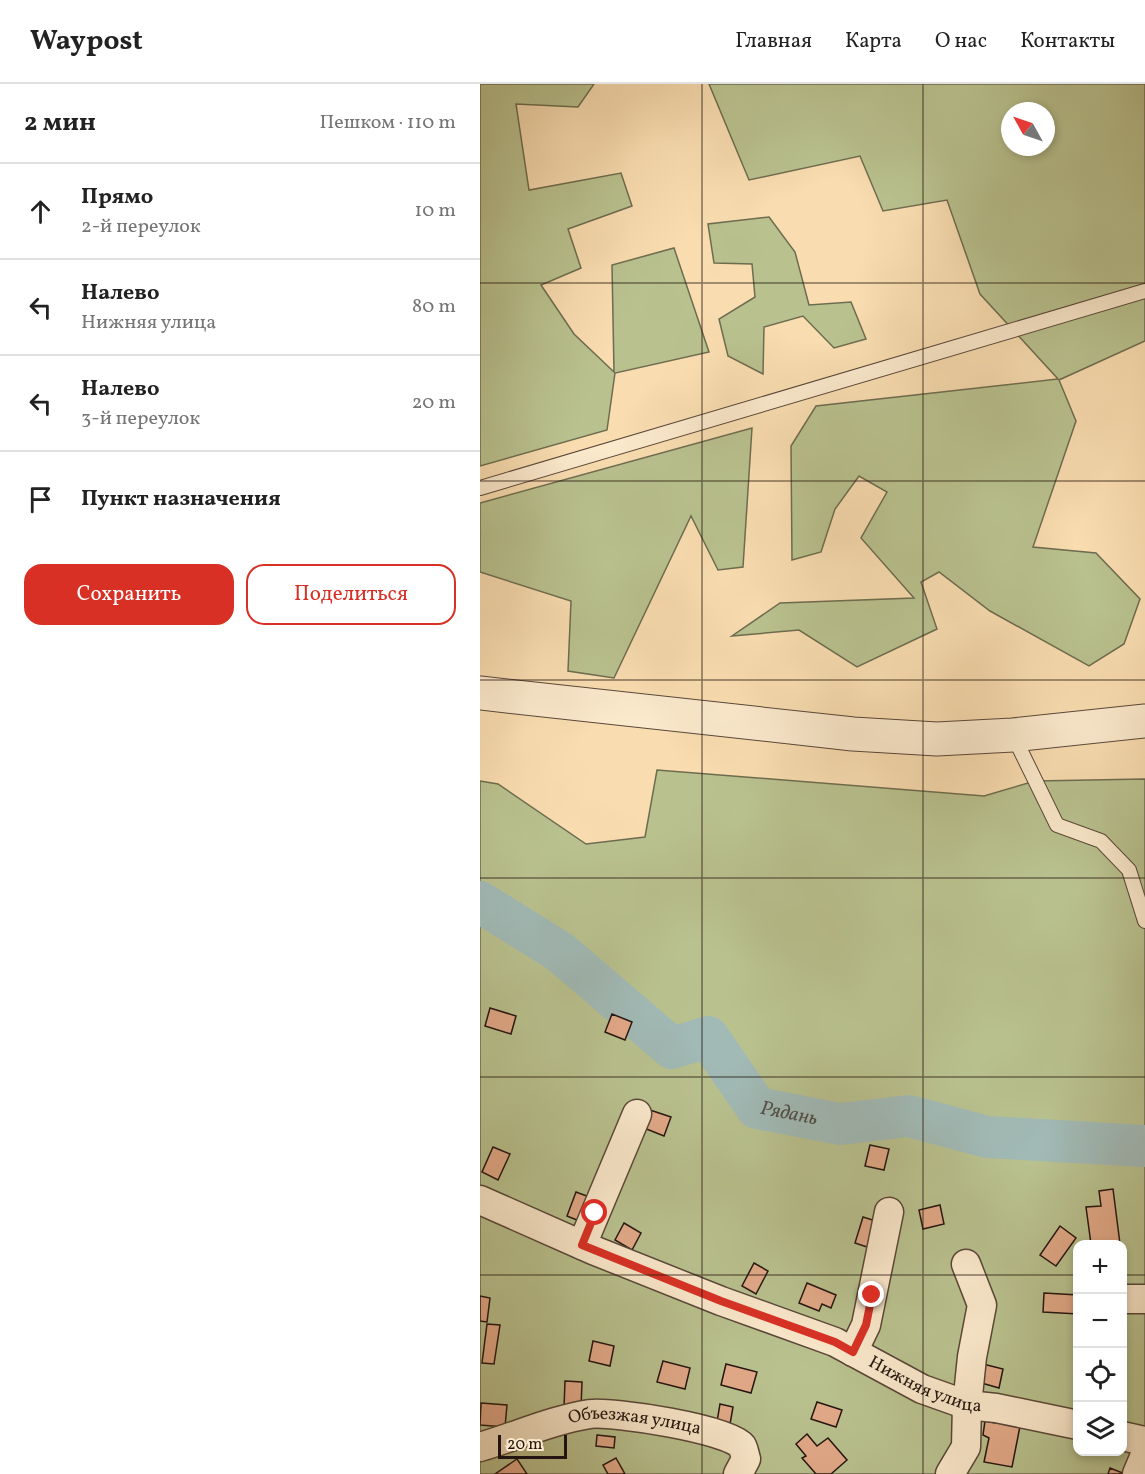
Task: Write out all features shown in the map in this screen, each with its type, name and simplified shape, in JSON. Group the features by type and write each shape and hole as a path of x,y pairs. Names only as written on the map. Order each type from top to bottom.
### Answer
{"street":[{"path":"480,693 853,734 937,739 1013,735 1145,721"},
{"path":"582,1245 637,1114"},
{"name":"Нижняя улица","path":"480,1200 582,1245 721,1301 835,1342 922,1389 967,1405 996,1408 1073,1424"},
{"path":"853,1352 866,1325 889,1212"},
{"path":"950,1474 966,1447 972,1357 982,1305 966,1264"},
{"path":"1127,1299 1145,1299"},
{"name":"Объезжая улица","path":"480,1447 559,1420 594,1413 692,1426 727,1436 742,1446 742,1467"},
{"path":"1127,1437 1145,1441"},
{"path":"1137,1474 1145,1455"}],"lane":[{"path":"480,488 1145,291"},
{"path":"1013,735 1057,825 1101,841 1129,870 1145,921"}],"green space":[{"path":"480,84 594,84 578,107 516,104 529,190 621,173 632,206 568,229 581,268 541,285 574,334 614,372 612,265 674,248 709,352 615,373 607,430 480,466"},
{"path":"709,84 1145,84 1145,341 1059,380 1076,421 1033,547 1096,553 1140,599 1124,644 1089,666 990,611 939,572 921,582 937,629 857,667 799,630 732,636 780,603 914,598 861,538 887,492 859,476 835,509 821,552 792,560 791,446 816,406 1058,379 980,294 947,200 883,211 860,156 749,180"},
{"path":"769,217 795,252 809,305 851,302 866,339 834,348 803,316 764,327 763,374 728,356 719,319 755,297 752,264 714,263 708,224"},
{"path":"752,428 743,567 718,570 691,516 614,678 568,671 571,601 480,572 480,503"},
{"path":"657,770 984,796 1035,781 1145,779 1145,1474 480,1474 480,781 498,784 586,844 645,837"}],"building":[{"path":"490,1008 516,1016 511,1034 485,1026"},
{"path":"612,1014 632,1022 625,1040 605,1032"},
{"path":"650,1110 671,1117 664,1136 644,1128"},
{"path":"870,1145 889,1149 884,1170 865,1166"},
{"path":"493,1147 510,1154 498,1180 482,1172"},
{"path":"1113,1189 1119,1240 1090,1240 1086,1207 1101,1206 1099,1191"},
{"path":"576,1192 592,1198 582,1222 567,1216"},
{"path":"940,1205 944,1224 923,1229 919,1210"},
{"path":"863,1217 882,1223 873,1249 855,1243"},
{"path":"624,1223 641,1233 632,1250 615,1240"},
{"path":"1060,1226 1076,1238 1056,1266 1040,1255"},
{"path":"754,1263 768,1271 756,1294 742,1286"},
{"path":"807,1283 836,1295 831,1308 822,1304 819,1311 799,1303"},
{"path":"1044,1293 1073,1295 1073,1314 1043,1312"},
{"path":"480,1296 490,1298 487,1322 480,1321"},
{"path":"487,1324 500,1325 494,1364 482,1363"},
{"path":"593,1341 614,1346 610,1366 589,1361"},
{"path":"663,1361 690,1368 685,1389 657,1382"},
{"path":"726,1364 757,1372 751,1393 721,1385"},
{"path":"983,1364 1003,1369 999,1388 978,1382"},
{"path":"565,1381 582,1382 581,1408 564,1408"},
{"path":"817,1402 842,1410 836,1427 811,1419"},
{"path":"481,1403 507,1405 505,1427 480,1425"},
{"path":"720,1404 733,1407 729,1430 716,1428"},
{"path":"997,1416 1021,1421 1012,1467 984,1462 989,1438 983,1435 985,1421 995,1423"},
{"path":"807,1434 817,1446 828,1438 847,1460 831,1474 816,1474 802,1458 806,1456 796,1444"},
{"path":"597,1435 615,1437 614,1448 596,1446"},
{"path":"616,1458 625,1474 608,1474 603,1465"},
{"path":"517,1459 527,1474 495,1474"},
{"path":"1110,1468 1125,1474 1108,1474"}],"waterway":[{"name":"Рядань","path":"480,902 560,952 672,1048 708,1037 757,1108 840,1124 909,1116 987,1137 1145,1146"}],"route":[{"path":"595,1213 582,1245 721,1301 835,1342 853,1352 866,1325 872,1295"}]}
